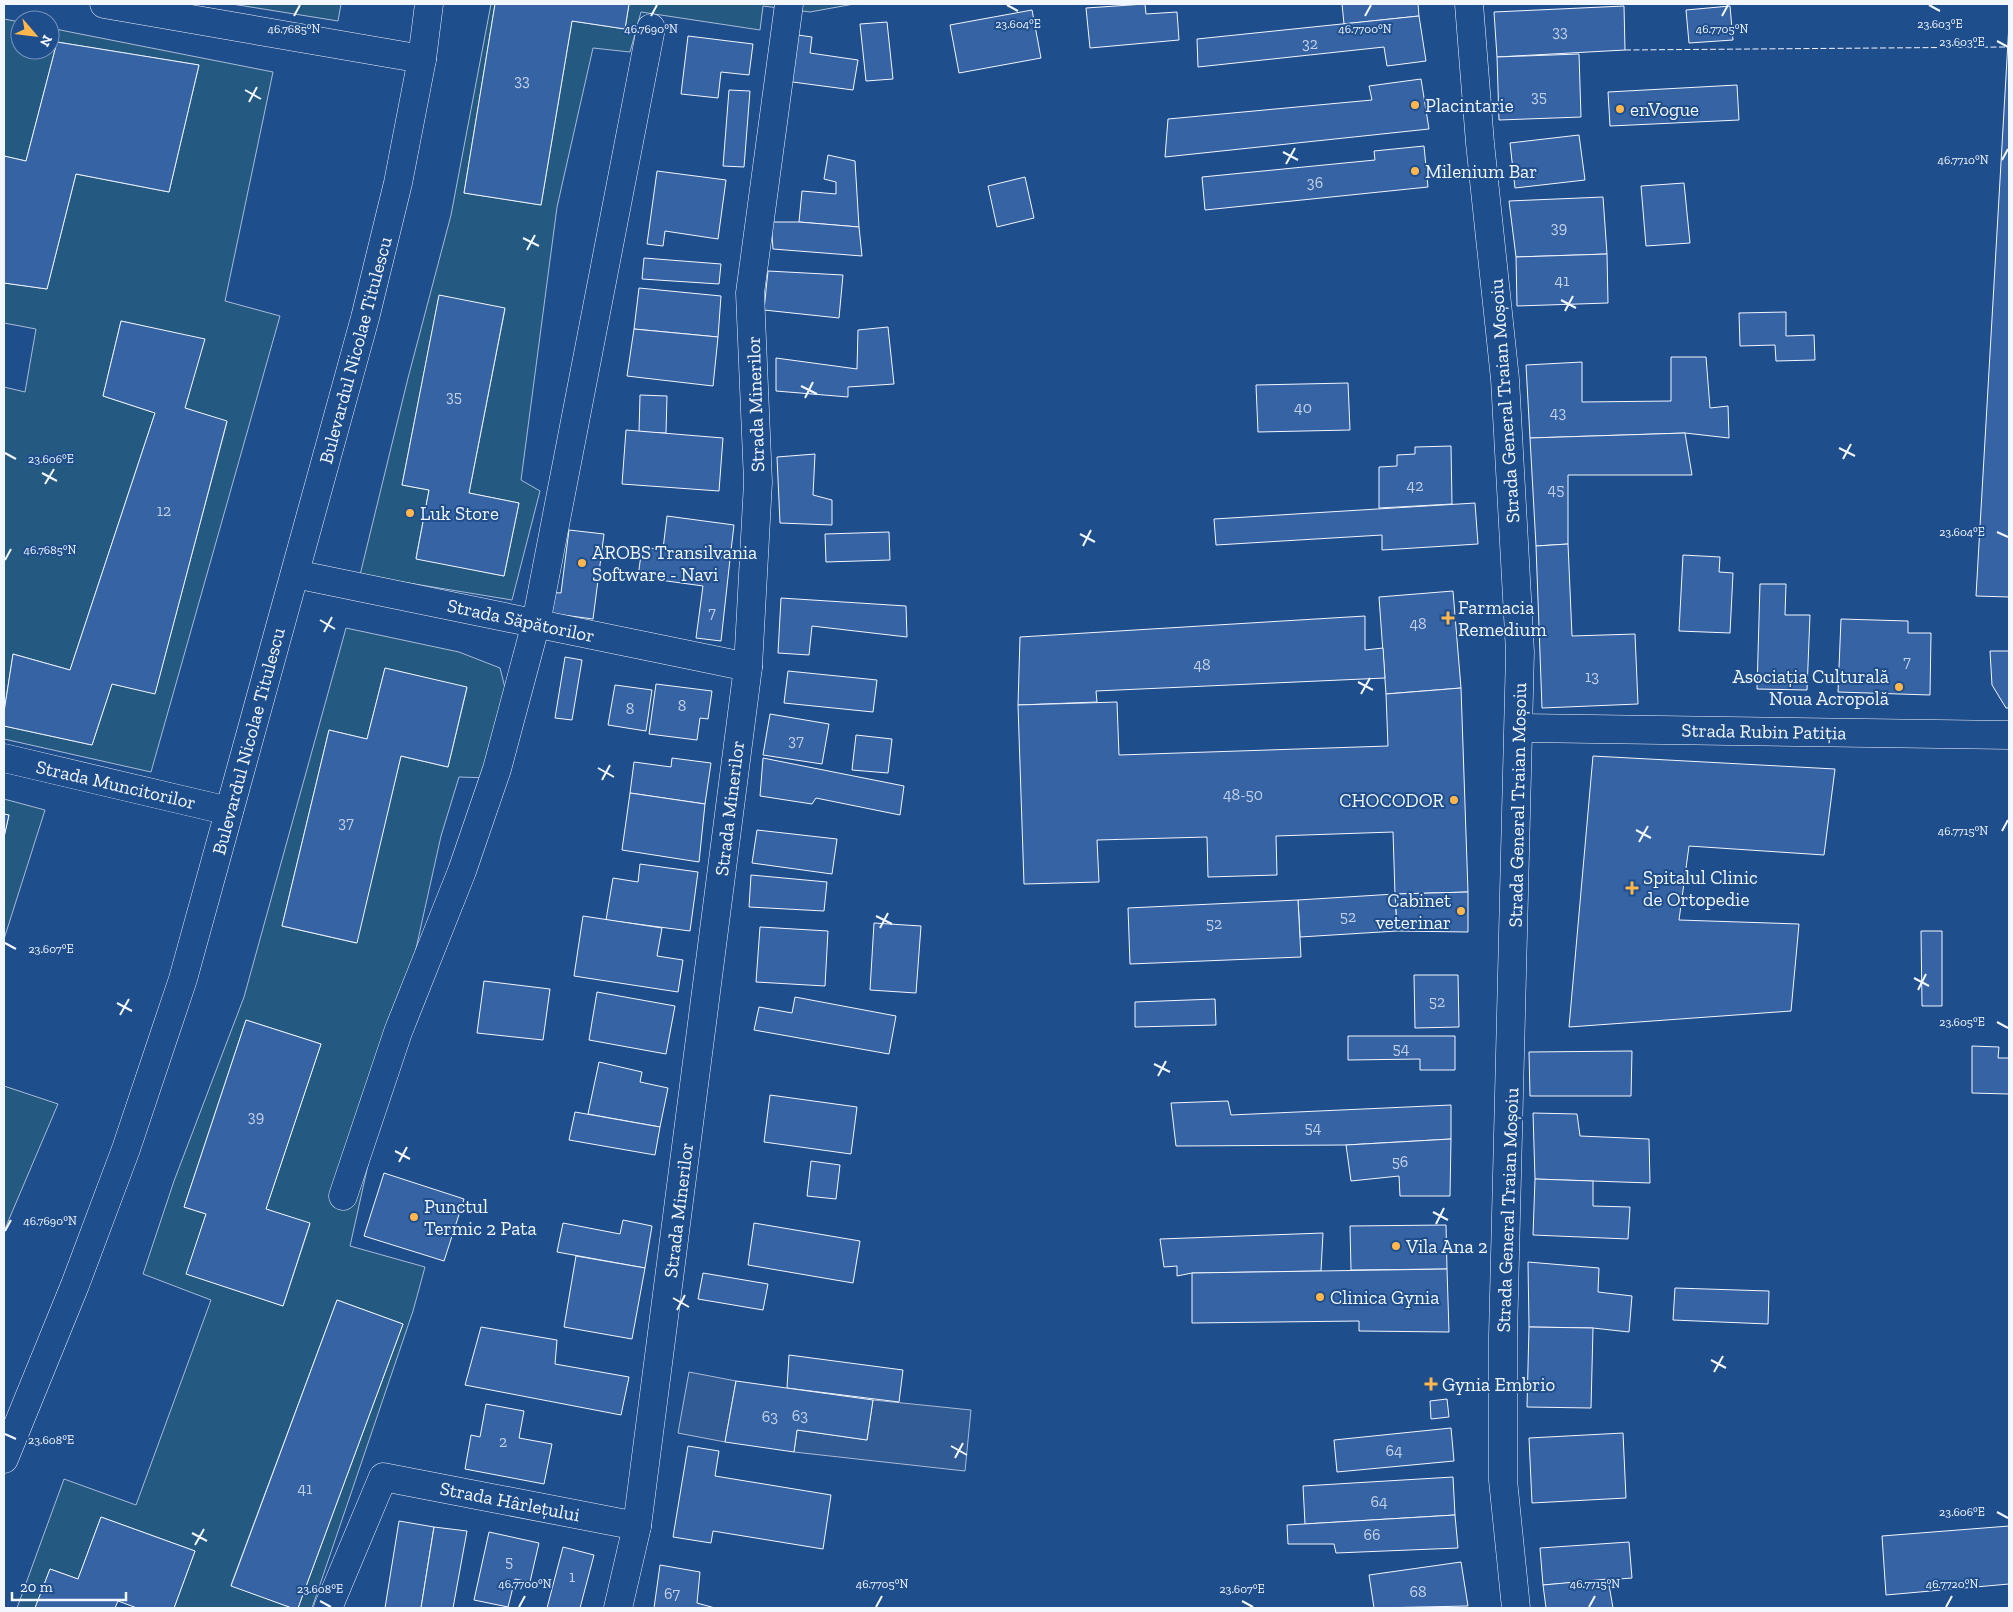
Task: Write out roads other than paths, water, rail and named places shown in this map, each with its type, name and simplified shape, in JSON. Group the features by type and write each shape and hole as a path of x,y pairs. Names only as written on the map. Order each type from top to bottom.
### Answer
{"street":[{"path":"104,4 422,59"},
{"name":"Bulevardul Nicolae Titulescu","path":"4,1459 75,1285 126,1149 183,979 365,318 398,183 422,59 429,4"},
{"name":"Strada Minerilor","path":"618,1608 637,1526 748,667 758,482 750,293 789,4"},
{"name":"Strada General Traian Moșoiu","path":"1469,4 1480,142 1505,379 1520,652 1520,728 1503,1336 1503,1480 1516,1608"},
{"path":"343,1196 398,1032 462,871 496,769 536,624 651,28"},
{"name":"Strada Săpătorilor","path":"295,574 748,667"},
{"name":"Strada Rubin Patiția","path":"1520,728 2009,735"},
{"name":"Strada Muncitorilor","path":"4,758 229,811"},
{"name":"Strada Hârlețului","path":"328,1608 383,1476 637,1526"}],"place":[{"name":"Placintarie","path":"1415,105"},
{"name":"enVogue","path":"1620,109"},
{"name":"Milenium Bar","path":"1415,171"},
{"name":"Luk Store","path":"410,513"},
{"name":"AROBS Transilvania Software - Navi","path":"582,563"},
{"name":"Farmacia Remedium","path":"1448,618"},
{"name":"Asociația Culturală Noua Acropolă","path":"1899,687"},
{"name":"CHOCODOR","path":"1454,800"},
{"name":"Spitalul Clinic de Ortopedie","path":"1632,888"},
{"name":"Cabinet veterinar","path":"1461,911"},
{"name":"Punctul Termic 2 Pata","path":"414,1217"},
{"name":"Vila Ana 2","path":"1396,1246"},
{"name":"Clinica Gynia","path":"1320,1297"},
{"name":"Gynia Embrio","path":"1431,1384"}]}
